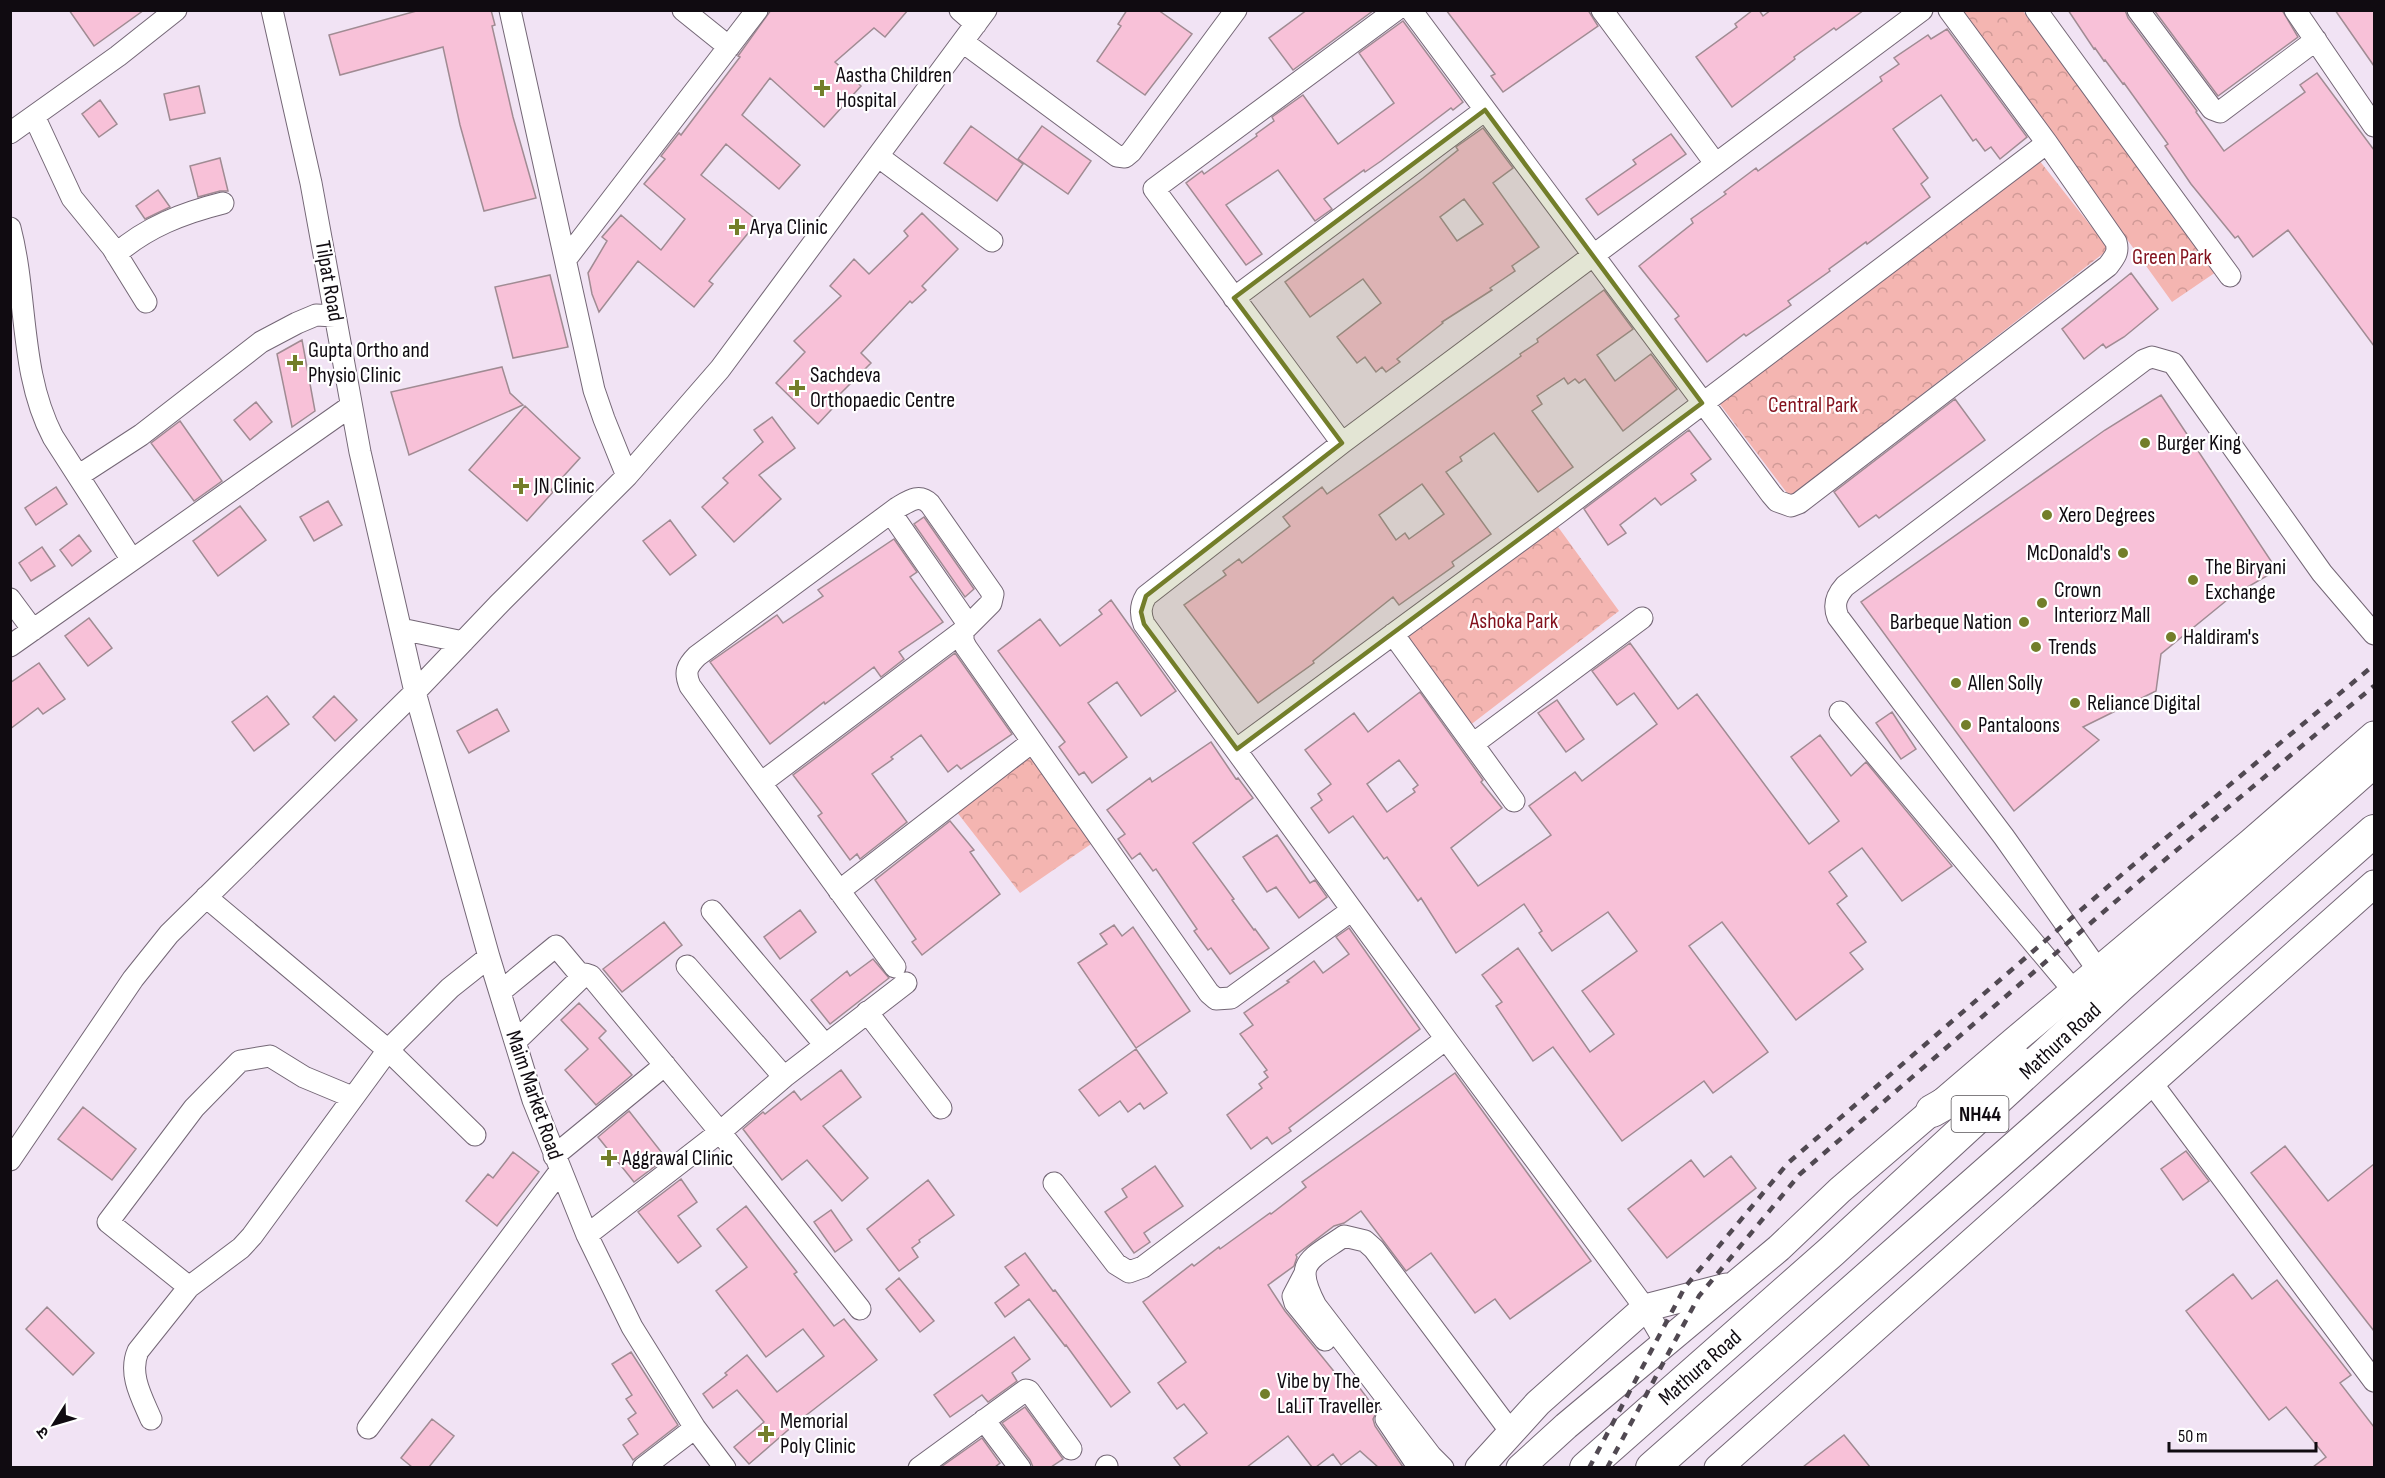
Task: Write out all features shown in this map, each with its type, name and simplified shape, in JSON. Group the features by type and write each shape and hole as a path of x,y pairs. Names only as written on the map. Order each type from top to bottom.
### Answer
{"highway":[{"name":"Mathura Road","path":"1586,1467 1840,1243 2067,1034 2374,761"},
{"name":"Mathura Road","path":"1652,1467 2374,831"},
{"path":"1932,1111 2067,1034"}],"main road":[{"path":"1520,1467 1666,1344 1932,1111 2251,842 2374,735"},
{"path":"1718,1467 2374,884"},
{"path":"1479,1467 1538,1403 1645,1308 1734,1284"}],"street":[{"path":"10,133 176,10"},
{"name":"Tilpat Road","path":"272,10 311,183 351,406 415,692"},
{"path":"510,10 594,390 603,419 627,476"},
{"path":"683,10 729,47"},
{"path":"566,259 757,10"},
{"path":"10,1160 133,979 169,934 415,692 627,476 720,369 879,158 981,17 960,10"},
{"path":"963,42 1117,156 1125,157 1236,10"},
{"path":"1342,442 1154,189 1396,10"},
{"path":"1411,10 1777,501 1791,506 1799,503 2108,266 2118,249 2116,242 2047,142 1949,10"},
{"path":"1602,10 1715,163"},
{"path":"1666,1344 1645,1308 1446,1040 1237,749 1144,624 1141,612 1142,603 1146,596 1342,442 1922,10"},
{"path":"2036,10 2230,276"},
{"path":"2138,10 2212,109 2220,112 2316,40"},
{"path":"2295,10 2374,126"},
{"path":"1234,298 1485,110"},
{"path":"34,116 72,198 116,254 146,302"},
{"path":"1237,749 1558,513 2047,142"},
{"path":"879,158 992,241"},
{"path":"116,254 130,241 164,223 192,211 223,203"},
{"path":"10,228 17,261 30,372 42,417 52,437 132,560"},
{"path":"78,476 141,435 261,342 297,322 316,315 335,316"},
{"path":"2098,970 2004,837 1838,617 1836,599 1845,586 2144,360 2152,357 2173,363 2322,573 2374,634"},
{"path":"10,646 351,406"},
{"path":"587,1235 720,1132 784,1077 867,1012 900,975 690,686 686,673 688,666 696,656 891,513 915,499 925,499 993,594 992,603 965,628 761,783"},
{"path":"891,513 965,628 963,641 966,647 1209,993 1216,999 1231,998 1352,910"},
{"path":"10,599 33,630"},
{"path":"1473,744 1642,618"},
{"path":"401,629 463,642"},
{"path":"1393,634 1514,801"},
{"name":"Maim Market Road","path":"415,692 489,957 533,1100 557,1163 587,1235 632,1327 695,1428 725,1467"},
{"path":"1840,712 2074,991"},
{"path":"840,891 1032,742"},
{"path":"206,897 388,1050 475,1135"},
{"path":"712,911 825,1045"},
{"path":"500,992 556,946 582,976"},
{"path":"152,1419 135,1375 134,1360 138,1351 189,1287 241,1248 252,1236 388,1050 450,988 489,957"},
{"path":"687,966 784,1077"},
{"path":"516,1041 582,976 588,974 720,1132 860,1309"},
{"path":"867,1012 940,1108"},
{"path":"1054,1183 1116,1264 1129,1272 1135,1270 1143,1267 1446,1040"},
{"path":"189,1287 108,1222 194,1108 240,1061 270,1056 304,1077 352,1097"},
{"path":"368,1428 557,1163 665,1065"},
{"path":"2151,1082 2374,1381"},
{"path":"1360,1378 1350,1370 1294,1303 1293,1296 1310,1260 1344,1236 1365,1241 1386,1265 1510,1432"},
{"path":"1304,1275 1305,1286 1316,1306 1431,1456 1443,1467"},
{"path":"931,1464 984,1420 1026,1390 1071,1449"},
{"path":"1382,1413 1419,1467"},
{"path":"984,1420 1020,1467"},
{"path":"642,1467 695,1428"}],"highlighted area":[{"path":"1485,110 1702,403 1237,749 1144,624 1141,612 1146,596 1342,443 1234,298"}],"green space":[{"name":"Green Park","path":"1963,11 2023,11 2216,272 2172,302"},
{"name":"Central Park","path":"2039,160 2109,249 1790,497 1719,403"},
{"name":"Ashoka Park","path":"1553,520 1619,611 1469,726 1405,640 1416,627"},
{"path":"1031,757 1094,842 1020,893 956,811"}],"building":[{"path":"69,10 144,10 94,46"},
{"path":"420,10 491,10 495,25 492,26 513,117 536,198 484,211 460,125 443,47 340,75 329,35"},
{"path":"771,10 908,10 885,37 874,28 835,62 861,86 824,127 770,78 742,115 800,165 779,189 726,144 701,175 758,221 709,281 713,284 694,307 638,261 599,312 592,294 588,273 607,241 602,237 621,215 661,250 685,219 644,184 665,159 661,156 679,133 681,135 740,57 738,56"},
{"path":"1127,10 1158,10 1192,34 1145,95 1097,61 1121,26 1118,24"},
{"path":"1307,10 1374,10 1293,70 1269,38"},
{"path":"1446,10 1588,10 1598,26 1503,92 1491,76 1495,74"},
{"path":"1753,10 1759,10 1763,16 1771,10 1864,10 1794,57 1795,59 1732,107 1696,57 1737,27 1735,24"},
{"path":"2068,10 2125,10 2128,18 2224,151 2305,92 2300,85 2317,73 2374,150 2374,346 2288,230 2253,257 2238,236 2235,238 2191,184 2165,146 2168,144 2124,83 2094,49"},
{"path":"2154,10 2282,10 2298,37 2218,96"},
{"path":"2335,10 2374,10 2374,66"},
{"path":"1403,21 1463,102 1453,110 1451,108 1381,161 1365,172 1364,170 1324,199 1332,209 1315,221 1278,170 1226,205 1262,254 1246,265 1186,183 1202,171 1204,174 1257,136 1256,134 1274,121 1272,117 1303,95 1338,144 1394,103 1359,53"},
{"path":"1947,29 2027,137 2000,159 1991,147 1985,151 1976,139 1973,141 1941,95 1928,104 1893,129 1928,178 1921,184 1930,197 1829,269 1830,271 1788,301 1791,305 1746,336 1744,334 1707,362 1675,319 1679,316 1639,266 1693,223 1691,219 1726,194 1724,192 1756,168 1758,171 1882,81 1880,77 1899,64 1894,58 1928,35 1931,39"},
{"path":"199,86 205,113 170,120 164,94"},
{"path":"100,100 117,124 99,137 82,114"},
{"path":"971,126 1023,164 997,201 944,163"},
{"path":"1042,126 1091,161 1068,194 1018,159"},
{"path":"1483,128 1513,168 1493,183 1539,247 1512,266 1515,271 1490,288 1492,290 1442,322 1397,359 1400,362 1386,372 1382,367 1376,372 1365,357 1357,363 1337,337 1381,303 1363,279 1310,317 1285,282 1423,178 1458,150 1456,147","holes":["1464,199 1483,224 1457,241 1440,217"]},
{"path":"1671,134 1686,154 1598,215 1586,199 1636,164 1633,160"},
{"path":"220,158 228,191 198,197 190,166"},
{"path":"158,190 170,207 145,219 136,206"},
{"path":"922,213 958,249 922,286 926,290 912,303 910,301 861,353 871,363 840,394 843,397 818,424 776,383 805,352 794,341 841,296 830,286 854,259 869,274 908,236 904,231"},
{"path":"2131,273 2158,309 2124,337 2106,348 2103,344 2084,359 2062,329"},
{"path":"550,275 568,347 513,358 495,287"},
{"path":"1604,290 1633,329 1597,355 1615,381 1651,354 1677,389 1623,431 1585,379 1579,383 1575,379 1568,384 1564,378 1537,396 1542,404 1532,411 1573,467 1538,492 1494,433 1460,457 1462,461 1446,472 1491,534 1452,562 1454,566 1399,605 1393,597 1313,661 1314,663 1258,703 1184,605 1226,575 1223,571 1239,559 1242,563 1290,526 1283,517 1322,487 1327,494 1521,356 1520,354 1538,342 1537,339","holes":["1422,484 1444,514 1409,539 1405,533 1396,540 1379,515"]},
{"path":"302,340 315,411 292,427 277,354"},
{"path":"502,367 510,393 523,405 409,455 391,392"},
{"name":"Crown Interiorz Mall","path":"2161,395 2277,570 2232,596 2161,654 2156,691 2083,727 2099,740 2014,811 1861,602 2105,430"},
{"path":"1955,399 1985,440 1879,518 1876,515 1859,527 1834,492"},
{"path":"256,402 272,422 250,440 234,420"},
{"path":"525,406 580,458 527,521 469,470"},
{"path":"772,417 795,448 759,475 781,499 734,542 702,507 728,483 723,478 763,442 754,430"},
{"path":"180,421 222,481 194,501 151,443"},
{"path":"1689,430 1711,459 1691,474 1696,480 1661,505 1655,498 1620,525 1626,533 1608,545 1584,509"},
{"path":"56,487 67,504 36,525 25,508"},
{"path":"328,501 342,525 314,541 300,517"},
{"path":"240,506 266,540 218,576 193,541"},
{"path":"924,517 974,589 965,597 914,524"},
{"path":"670,520 696,555 670,575 643,541"},
{"path":"79,535 91,551 72,566 60,550"},
{"path":"894,539 917,572 910,577 943,622 899,652 904,659 881,677 874,667 770,744 710,662 777,615 783,623 823,596 818,590"},
{"path":"42,547 55,566 31,581 19,563"},
{"path":"1111,600 1176,691 1141,716 1117,682 1088,703 1127,757 1092,783 1084,772 1079,775 1059,747 1065,742 998,651 1040,619 1060,646 1102,614 1099,610"},
{"path":"89,618 112,648 88,666 65,636"},
{"path":"1630,643 1678,709 1697,694 1809,844 1839,821 1791,757 1820,735 1851,776 1866,762 1952,866 1902,901 1862,848 1829,872 1847,896 1837,904 1866,942 1850,953 1863,969 1796,1020 1722,922 1689,946 1768,1052 1713,1093 1704,1081 1622,1141 1553,1047 1533,1061 1496,1006 1502,1002 1482,975 1518,948 1590,1052 1614,1034 1582,991 1637,951 1608,912 1552,951 1539,933 1542,931 1524,904 1456,953 1421,898 1418,901 1387,857 1384,859 1353,816 1329,833 1311,808 1322,800 1318,794 1331,784 1305,750 1354,713 1368,732 1420,692 1483,780 1481,782 1502,808 1451,848 1478,886 1551,835 1529,806 1575,772 1582,781 1657,724 1634,693 1617,705 1592,671","holes":["1399,760 1418,785 1413,789 1415,792 1387,812 1367,784"]},
{"path":"955,653 1012,734 961,769 957,765 948,772 921,735 891,757 893,759 872,774 907,822 860,859 857,854 850,860 818,816 822,813 793,775"},
{"path":"39,663 65,699 43,714 38,708 10,729 10,683"},
{"path":"267,696 289,724 254,751 232,722"},
{"path":"334,696 357,720 335,741 313,717"},
{"path":"1557,700 1584,739 1566,752 1538,713"},
{"path":"497,709 509,731 469,753 457,731"},
{"path":"1892,712 1916,749 1901,759 1876,723"},
{"path":"1211,742 1236,779 1238,778 1253,798 1193,843 1234,899 1232,900 1269,948 1230,974 1211,948 1208,950 1194,931 1197,929 1156,869 1153,871 1140,853 1132,859 1118,839 1125,834 1107,810 1150,778 1152,782"},
{"path":"950,821 974,850 970,852 1000,894 922,955 912,942 916,939 875,880"},
{"path":"1277,835 1310,883 1315,880 1327,897 1299,918 1276,887 1267,892 1243,857"},
{"path":"800,910 816,932 780,959 764,937"},
{"path":"664,922 682,945 622,992 603,969"},
{"path":"1114,925 1122,936 1133,927 1190,1011 1136,1048 1078,963 1107,944 1100,934"},
{"path":"1349,928 1420,1029 1289,1128 1291,1131 1272,1144 1267,1137 1251,1149 1227,1115 1262,1088 1259,1084 1268,1077 1264,1072 1267,1070 1240,1034 1253,1025 1244,1013 1289,982 1287,981 1314,961 1323,973 1349,954 1336,937"},
{"path":"873,959 889,978 830,1024 811,1000 847,971 850,976"},
{"path":"579,1003 606,1031 599,1038 632,1075 596,1105 565,1070 588,1049 561,1020"},
{"path":"1136,1049 1167,1093 1144,1109 1140,1103 1128,1112 1120,1101 1099,1116 1079,1090"},
{"path":"841,1070 861,1097 823,1126 868,1178 842,1201 807,1160 782,1180 743,1129 794,1091 801,1100"},
{"path":"1455,1073 1591,1261 1510,1319 1495,1299 1475,1313 1431,1253 1406,1271 1361,1211 1344,1223 1334,1226 1296,1255 1294,1266 1268,1285 1285,1311 1345,1385 1353,1379 1377,1411 1373,1419 1375,1426 1403,1467 1378,1467 1360,1451 1341,1465 1333,1454 1316,1467 1312,1467 1288,1436 1247,1467 1181,1467 1174,1458 1207,1433 1184,1404 1177,1409 1158,1383 1186,1362 1143,1302 1192,1264 1194,1266 1271,1214 1306,1187 1302,1182"},
{"path":"83,1107 136,1149 112,1180 58,1139"},
{"path":"629,1111 666,1158 634,1182 598,1137"},
{"path":"2285,1146 2328,1201 2374,1164 2374,1331 2251,1173"},
{"path":"2186,1151 2209,1181 2183,1200 2161,1169"},
{"path":"513,1152 539,1172 497,1226 466,1201 488,1174 493,1178"},
{"path":"1731,1156 1756,1188 1667,1258 1628,1209 1691,1160 1704,1177"},
{"path":"1155,1166 1183,1206 1144,1233 1150,1242 1134,1253 1105,1212 1127,1197 1122,1189"},
{"path":"681,1179 697,1202 678,1216 701,1246 678,1263 638,1212"},
{"path":"928,1180 954,1215 919,1240 920,1242 912,1248 918,1257 899,1271 867,1229"},
{"path":"746,1206 797,1272 794,1274 834,1326 844,1319 877,1360 795,1424 749,1464 734,1447 764,1422 737,1390 713,1408 703,1394 747,1355 777,1392 824,1356 803,1329 766,1357 716,1291 747,1267 717,1229"},
{"path":"831,1210 852,1240 835,1252 814,1222"},
{"path":"1025,1253 1130,1392 1111,1407 1029,1299 1005,1317 995,1303 1019,1285 1005,1267"},
{"path":"2233,1274 2252,1299 2277,1280 2351,1375 2340,1383 2374,1427 2374,1467 2313,1467 2326,1457 2286,1407 2269,1420 2186,1311"},
{"path":"899,1278 934,1321 920,1332 886,1289"},
{"path":"47,1307 94,1353 73,1375 26,1329"},
{"path":"1014,1337 1030,1359 1012,1373 1017,1381 988,1402 982,1395 950,1417 934,1395"},
{"path":"631,1352 678,1425 633,1460 623,1445 638,1434 628,1419 636,1413 626,1399 632,1395 612,1364"},
{"path":"1025,1407 1063,1459 1051,1467 1033,1467 1002,1423"},
{"path":"432,1419 454,1436 429,1467 412,1467 401,1458"},
{"path":"1844,1435 1870,1467 1803,1467"},
{"path":"982,1438 1000,1463 995,1467 941,1467"}],"railway":[{"path":"1589,1468 1685,1287 1788,1163 2126,871 2374,665"},
{"path":"1607,1468 1699,1296 1800,1174 2137,883 2374,686"}],"place":[{"name":"Aastha Children Hospital","path":"822,88"},
{"name":"Arya Clinic","path":"737,227"},
{"name":"Gupta Ortho and Physio Clinic","path":"295,363"},
{"name":"Sachdeva Orthopaedic Centre","path":"797,388"},
{"name":"Burger King","path":"2145,443"},
{"name":"JN Clinic","path":"521,486"},
{"name":"Xero Degrees","path":"2047,515"},
{"name":"McDonald's","path":"2123,553"},
{"name":"The Biryani Exchange","path":"2193,580"},
{"name":"Crown Interiorz Mall","path":"2042,603"},
{"name":"Barbeque Nation","path":"2024,622"},
{"name":"Haldiram's","path":"2171,637"},
{"name":"Trends","path":"2036,647"},
{"name":"Allen Solly","path":"1956,683"},
{"name":"Reliance Digital","path":"2075,703"},
{"name":"Pantaloons","path":"1966,725"},
{"name":"Aggrawal Clinic","path":"609,1158"},
{"name":"Vibe by The LaLiT Traveller","path":"1265,1394"},
{"name":"Memorial Poly Clinic","path":"766,1434"}]}
